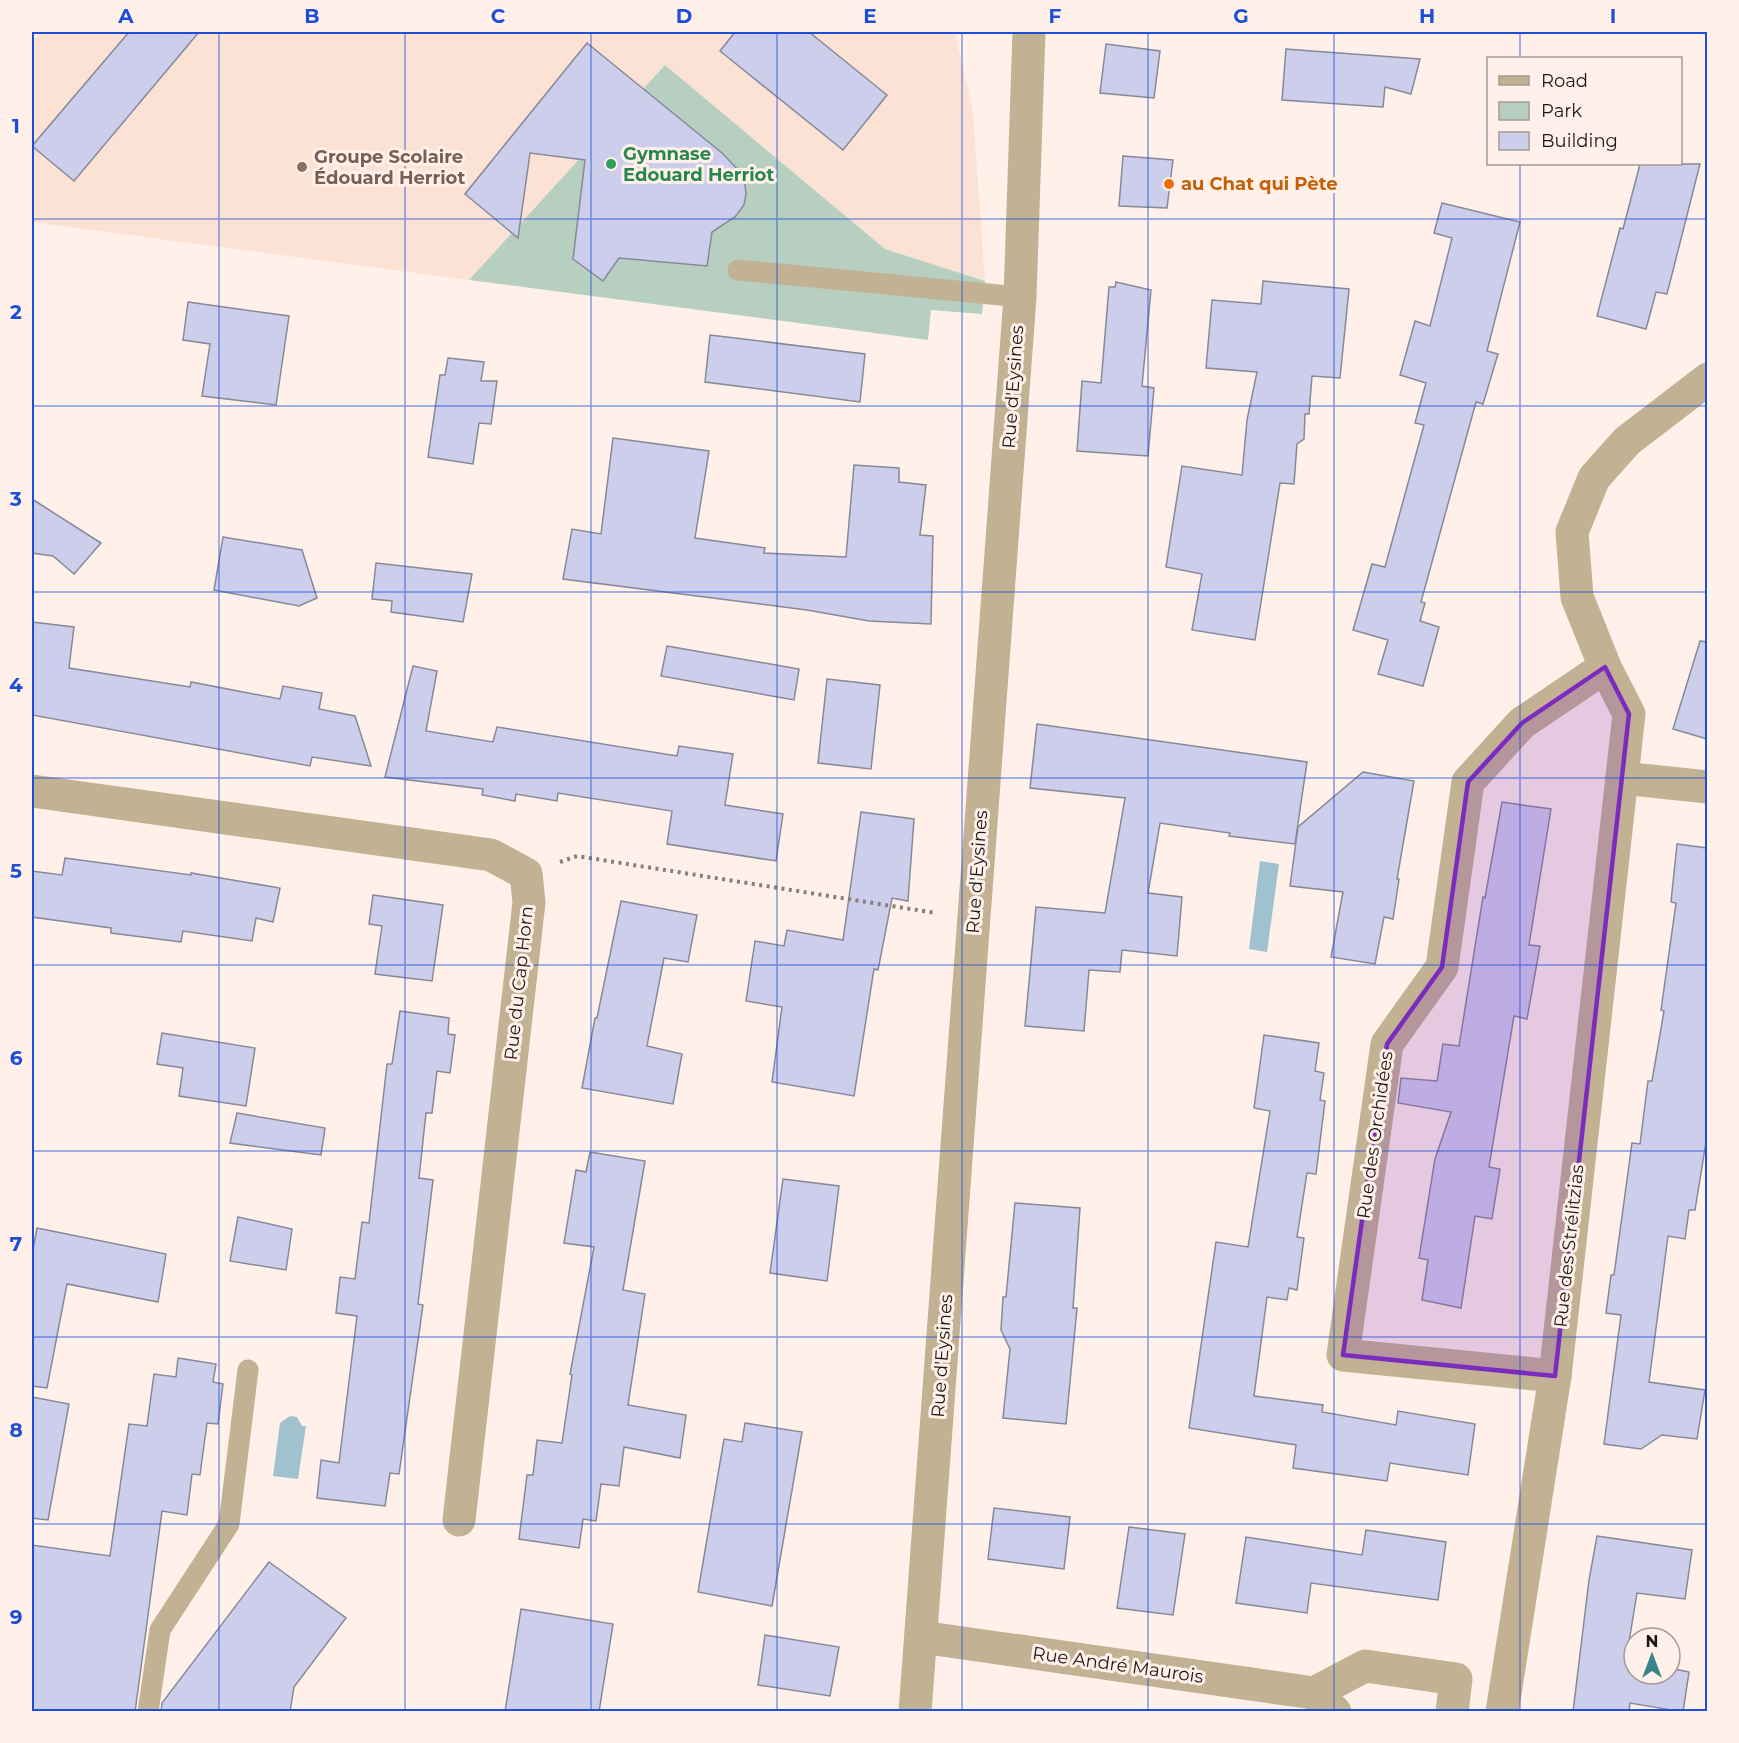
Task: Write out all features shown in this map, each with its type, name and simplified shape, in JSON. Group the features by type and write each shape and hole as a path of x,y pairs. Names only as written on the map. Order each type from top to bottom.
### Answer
{"street":[{"name":"Rue d'Eysines","path":"915,1712 1020,297 1029,32"},
{"path":"1605,667 1577,597 1572,532 1594,478 1627,441 1707,379"},
{"name":"Rue des Strélitzias","path":"1502,1712 1555,1376 1629,714 1605,667"},
{"name":"Rue des Orchidées","path":"1555,1376 1343,1355 1387,1044 1442,967 1468,782 1522,723 1605,667"},
{"path":"1622,778 1707,787"},
{"path":"32,791 491,855 526,874"},
{"name":"Rue du Cap Horn","path":"459,1520 529,902 526,874"},
{"name":"Rue André Maurois","path":"921,1637 1324,1702 1365,1666 1456,1680 1452,1712"}],"lane":[{"path":"738,270 1020,297"},
{"path":"148,1712 160,1630 229,1524 249,1371"}],"path":[{"path":"526,874 577,856 936,913"}],"highlighted area":[{"path":"1605,667 1629,714 1555,1376 1343,1355 1387,1044 1442,967 1468,782 1522,723"}],"shaded area":[{"name":"Groupe Scolaire Édouard Herriot","path":"40,32 955,32 973,112 985,281 885,249 665,65 469,280 32,222 32,41"}],"green space":[{"path":"665,65 885,249 985,281 982,314 931,310 928,340 469,280"}],"water":[{"path":"1260,861 1279,864 1267,952 1249,949"},
{"path":"290,1416 297,1417 302,1426 306,1426 298,1479 273,1476 280,1423"}],"building":[{"path":"129,32 199,32 74,181 32,146"},
{"path":"735,32 809,32 887,95 843,150 720,51"},
{"name":"Gymnase Edouard Herriot","path":"587,43 722,153 744,176 746,194 744,205 735,217 712,232 707,266 619,258 603,281 573,259 585,160 530,153 518,238 465,194"},
{"path":"1106,44 1160,51 1154,98 1100,93"},
{"path":"1286,49 1420,59 1411,94 1385,87 1383,107 1282,100"},
{"path":"1123,156 1173,160 1167,208 1119,206"},
{"path":"1700,164 1667,294 1656,292 1646,329 1597,316 1620,228 1623,229 1640,165"},
{"path":"1442,203 1520,222 1487,351 1498,354 1483,404 1476,402 1421,602 1425,603 1420,621 1439,627 1423,686 1378,674 1388,640 1353,630 1372,564 1385,567 1424,425 1415,423 1426,383 1400,375 1415,321 1430,326 1452,238 1434,233"},
{"path":"1263,281 1349,289 1340,378 1312,376 1309,414 1305,414 1304,439 1297,444 1294,484 1280,483 1255,640 1192,630 1202,574 1166,567 1182,466 1242,475 1247,420 1257,372 1206,368 1212,300 1261,304"},
{"path":"1116,282 1151,290 1142,386 1154,388 1148,456 1077,451 1082,381 1101,383 1109,287 1115,287"},
{"path":"188,302 289,316 276,405 202,396 210,344 183,340"},
{"path":"710,335 865,354 860,402 705,382"},
{"path":"448,358 484,362 481,381 497,381 491,424 479,423 473,464 428,457 440,375 445,375"},
{"path":"613,438 709,451 695,538 765,548 764,553 846,557 854,465 899,468 899,482 926,485 920,535 933,536 931,624 869,621 807,610 563,579 572,529 601,534"},
{"path":"32,499 101,543 74,574 53,556 32,553"},
{"path":"223,537 302,550 317,598 299,606 214,590"},
{"path":"376,563 472,574 463,622 391,612 392,601 372,599"},
{"path":"32,622 74,627 69,668 190,687 191,682 280,699 283,686 322,693 319,709 355,716 371,766 312,757 310,766 32,715"},
{"path":"1700,641 1707,642 1707,739 1673,729"},
{"path":"667,646 799,669 794,700 661,676"},
{"path":"413,666 437,671 426,731 493,742 497,727 677,756 679,746 733,754 725,805 783,814 776,861 667,844 672,811 558,793 557,801 516,794 515,801 482,795 483,789 385,777"},
{"path":"827,679 880,685 871,769 818,763"},
{"path":"1037,724 1307,762 1295,844 1229,836 1230,833 1160,823 1148,893 1182,897 1177,956 1122,950 1120,972 1089,970 1084,1031 1025,1026 1036,907 1105,913 1125,798 1030,788"},
{"path":"1363,772 1414,781 1397,879 1399,879 1393,919 1384,917 1375,964 1331,957 1343,892 1290,886 1298,827"},
{"path":"1502,802 1551,809 1529,945 1540,946 1527,1019 1514,1016 1489,1167 1500,1169 1492,1219 1475,1216 1461,1308 1422,1300 1428,1260 1419,1258 1435,1159 1451,1112 1398,1103 1401,1078 1437,1081 1443,1044 1459,1046 1483,897 1485,898"},
{"path":"861,812 914,819 908,901 892,898 878,970 874,969 854,1096 772,1082 782,1007 746,1001 755,941 784,946 787,930 843,940"},
{"path":"1677,844 1707,848 1707,1136 1695,1210 1689,1210 1685,1239 1668,1236 1649,1382 1705,1390 1697,1439 1662,1435 1641,1449 1604,1444 1621,1315 1606,1313 1611,1275 1614,1275 1632,1143 1640,1144 1648,1081 1652,1081 1664,1011 1661,1010 1676,903 1671,902"},
{"path":"65,858 191,875 191,873 280,888 273,922 256,918 252,941 183,931 181,942 111,933 111,928 32,917 32,871 62,875"},
{"path":"373,895 443,905 432,981 375,974 382,926 369,924"},
{"path":"621,901 697,915 688,962 664,958 647,1046 682,1054 673,1104 582,1088"},
{"path":"400,1011 449,1018 448,1034 455,1035 450,1073 437,1071 432,1113 426,1113 419,1178 433,1180 418,1304 423,1305 399,1474 390,1473 385,1506 317,1498 321,1460 339,1463 357,1316 336,1313 340,1277 355,1279 362,1222 369,1223 387,1064 392,1064"},
{"path":"162,1033 255,1048 246,1106 179,1096 183,1068 157,1064"},
{"path":"1264,1035 1319,1043 1315,1071 1324,1073 1320,1100 1325,1101 1316,1174 1307,1173 1297,1237 1304,1238 1297,1290 1289,1288 1287,1300 1267,1297 1254,1396 1323,1405 1322,1412 1396,1425 1398,1411 1475,1424 1468,1475 1390,1463 1387,1481 1293,1468 1296,1445 1189,1428 1216,1242 1248,1247 1270,1111 1254,1108"},
{"path":"237,1113 325,1128 321,1155 230,1143"},
{"path":"590,1152 645,1161 623,1290 645,1294 628,1405 686,1415 680,1458 624,1447 619,1486 601,1484 596,1521 583,1519 579,1548 519,1539 527,1475 533,1475 537,1440 562,1443 572,1375 570,1374 594,1247 564,1243 576,1170 586,1172"},
{"path":"783,1179 839,1186 827,1281 770,1273"},
{"path":"1015,1203 1080,1208 1073,1308 1077,1308 1066,1424 1003,1418 1010,1349 1001,1330"},
{"path":"238,1217 292,1229 286,1270 230,1261"},
{"path":"37,1228 166,1254 158,1302 67,1284 47,1388 32,1386 32,1255"},
{"path":"178,1358 216,1364 213,1382 223,1384 218,1424 207,1423 200,1475 192,1474 187,1515 162,1511 135,1712 32,1712 32,1545 110,1556 129,1424 147,1426 154,1374 176,1377"},
{"path":"32,1397 69,1404 48,1520 32,1518"},
{"path":"745,1423 802,1432 772,1606 698,1592 724,1439 742,1442"},
{"path":"994,1508 1070,1517 1064,1569 988,1559"},
{"path":"1129,1527 1185,1534 1173,1615 1117,1608"},
{"path":"1366,1530 1446,1542 1438,1600 1311,1583 1307,1613 1236,1603 1246,1537 1362,1555"},
{"path":"1597,1536 1692,1550 1685,1599 1637,1593 1632,1626 1622,1626 1622,1686 1682,1686 1682,1671 1689,1672 1683,1712 1630,1703 1629,1712 1573,1712 1589,1580"},
{"path":"269,1562 346,1618 294,1687 290,1712 161,1712 162,1703"},
{"path":"521,1609 613,1624 599,1712 505,1712"},
{"path":"765,1635 839,1647 830,1696 758,1685"}],"place":[{"name":"Gymnase Edouard Herriot","path":"611,164"},
{"name":"Groupe Scolaire Édouard Herriot","path":"302,167"},
{"name":"au Chat qui Pète","path":"1169,184"}]}
